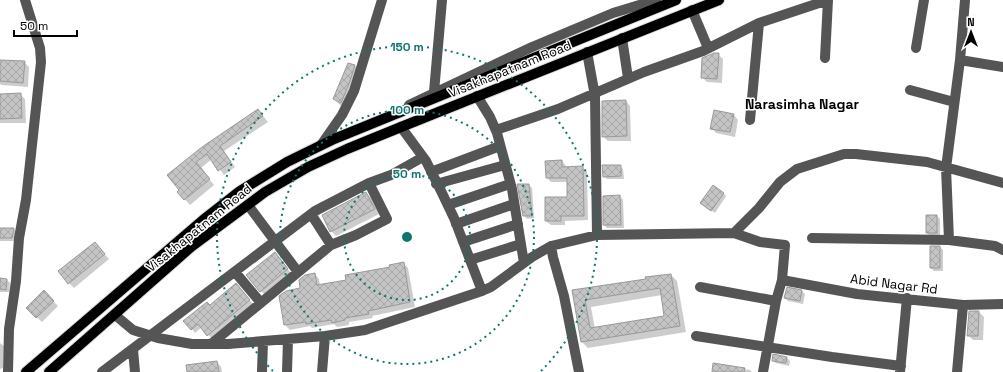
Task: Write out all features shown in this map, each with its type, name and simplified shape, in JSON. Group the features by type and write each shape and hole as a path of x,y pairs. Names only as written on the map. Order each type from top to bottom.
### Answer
{"main road":[{"path":"29,369 209,215 240,191 286,162 377,121 676,0"},
{"name":"Visakhapatnam Road","path":"49,372 191,247 265,192 308,168 347,149 719,0"}],"street":[{"path":"8,372 9,329 16,281 19,238 26,200 41,62 40,48 25,0"},
{"path":"321,145 342,115 354,91 382,0"},
{"path":"434,92 442,0"},
{"path":"377,121 434,92 532,47 613,13 656,0"},
{"path":"496,130 558,109 628,78 708,48 759,23 828,0 825,58"},
{"path":"916,48 924,0"},
{"path":"949,240 946,168 960,60 965,0"},
{"path":"692,10 708,48"},
{"path":"750,120 759,23"},
{"path":"622,38 628,78"},
{"path":"587,52 595,92 597,235"},
{"path":"960,60 1003,67"},
{"path":"910,90 954,102"},
{"path":"477,96 496,130 510,184 524,263"},
{"path":"401,127 423,157 448,205 482,291"},
{"path":"431,172 500,146"},
{"path":"734,233 759,208 780,182 787,176 797,169 844,154 927,162 1003,183"},
{"path":"102,372 311,214 369,183 391,175 423,157"},
{"path":"436,184 505,166"},
{"path":"211,344 331,245 356,235 387,219 369,183"},
{"path":"448,205 510,184"},
{"path":"456,224 514,204"},
{"path":"248,205 298,272"},
{"path":"311,214 331,245"},
{"path":"463,242 518,224"},
{"path":"115,315 133,330 151,336 192,344 228,344 325,336 366,330 482,291 551,246 597,235 734,233 760,242 785,245 782,280 776,302 763,372"},
{"path":"812,238 949,240 995,246 1003,250"},
{"path":"470,260 521,244"},
{"path":"551,246 564,296 579,372"},
{"path":"235,272 261,303"},
{"name":"Abid Nagar Rd","path":"782,280 857,294 963,305 1003,304"},
{"path":"700,287 776,302"},
{"path":"696,336 901,369 907,298"},
{"path":"957,372 963,305"},
{"path":"322,372 325,336"},
{"path":"287,372 288,339"},
{"path":"262,372 263,341"},
{"path":"133,350 135,372"},
{"path":"20,372 29,369"}],"building":[{"path":"714,53 719,53 717,79 701,78 702,58"},
{"path":"0,60 25,61 23,83 0,81"},
{"path":"348,63 355,65 341,103 333,99"},
{"path":"21,93 22,118 0,119 0,94"},
{"path":"626,100 627,136 602,137 602,101"},
{"path":"258,109 263,116 220,146 231,162 218,171 207,154 196,162 210,179 184,200 177,192 179,190 167,175 202,147"},
{"path":"714,110 734,114 730,132 710,129"},
{"path":"562,160 562,167 583,166 584,216 561,216 561,221 545,221 545,197 567,197 567,178 546,178 545,161"},
{"path":"602,165 621,165 621,176 603,177"},
{"path":"517,184 529,184 532,216 523,216"},
{"path":"713,185 724,193 711,211 700,203"},
{"path":"366,192 375,209 330,232 322,215"},
{"path":"620,195 621,225 603,225 603,196"},
{"path":"926,215 937,215 937,233 926,233"},
{"path":"0,228 14,228 12,238 0,238"},
{"path":"95,242 105,254 68,284 58,271"},
{"path":"930,246 940,246 940,268 930,268"},
{"path":"275,252 288,269 260,292 246,275"},
{"path":"404,262 410,302 368,311 369,314 345,318 345,320 332,323 331,320 306,324 306,322 284,325 279,296 286,291 300,288 299,280 305,275 315,273 317,285 346,280 345,275 390,267 389,265"},
{"path":"671,274 680,326 581,342 572,290 646,279 645,277","holes":["660,288 664,316 590,328 585,300"]},
{"path":"0,278 7,279 6,290 0,289"},
{"path":"236,283 250,300 207,336 198,324 191,330 183,321 207,302 210,305"},
{"path":"787,287 802,290 800,301 784,298"},
{"path":"44,290 54,301 36,318 26,308"},
{"path":"969,311 979,311 978,336 967,336"},
{"path":"773,354 787,357 786,363 772,361"},
{"path":"217,361 219,372 187,372 186,365"},
{"path":"713,363 745,368 744,372 712,372"}],"district":[{"name":"Narasimha Nagar","path":"802,104"}]}
